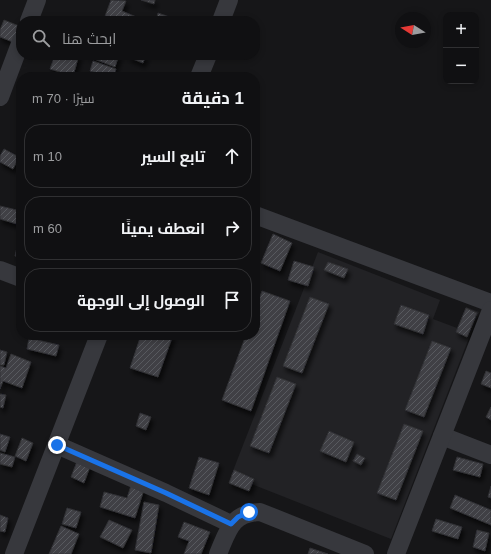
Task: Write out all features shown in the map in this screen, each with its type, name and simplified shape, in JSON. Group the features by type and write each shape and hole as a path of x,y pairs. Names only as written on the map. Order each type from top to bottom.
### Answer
{"street":[{"path":"31,16 37,0"},
{"path":"223,16 229,0"},
{"path":"0,97 16,54"},
{"path":"201,72 206,60"},
{"path":"260,217 491,303"},
{"path":"0,270 16,276"},
{"path":"396,554 491,310"},
{"path":"14,554 97,340"},
{"path":"442,436 491,455"},
{"path":"57,445 166,493 231,524"},
{"path":"218,554 231,524 238,517 249,512 260,512 364,554"}],"shaded area":[{"path":"318,252 440,300 433,319 457,328 466,307 479,312 391,539 231,476"}],"building":[{"path":"111,0 126,1 122,11 134,16 105,16"},
{"path":"141,0 155,0 154,4"},
{"path":"158,13 167,16 157,16"},
{"path":"4,20 16,25 16,34 13,42 0,37 0,30"},
{"path":"53,60 78,60 74,72 60,72 50,69"},
{"path":"97,60 117,60 115,67"},
{"path":"136,60 144,60 143,63"},
{"path":"93,61 116,69 115,72 90,71"},
{"path":"4,149 16,155 16,163 13,169 0,162 0,156"},
{"path":"0,206 16,210 16,224 0,219"},
{"path":"273,234 292,243 280,271 261,263"},
{"path":"294,261 314,267 308,286 288,280"},
{"path":"328,262 348,269 344,278 324,270"},
{"path":"262,291 290,301 251,411 222,400 244,340 260,340 260,297"},
{"path":"310,297 329,304 302,373 283,366"},
{"path":"401,305 429,315 423,334 394,324"},
{"path":"466,308 477,313 467,337 456,332"},
{"path":"29,340 38,340 59,345 56,356 27,349"},
{"path":"139,340 171,340 158,377 130,368"},
{"path":"432,341 451,348 424,417 405,410"},
{"path":"0,350 7,352 4,365 0,365"},
{"path":"11,354 31,362 22,388 3,381 0,389 0,366 6,368"},
{"path":"486,371 491,373 491,388 481,384"},
{"path":"277,377 296,384 269,453 250,446"},
{"path":"0,394 6,395 3,408 0,407"},
{"path":"491,407 491,420 486,417"},
{"path":"140,413 151,417 146,430 136,426"},
{"path":"404,424 423,431 396,500 377,493"},
{"path":"329,431 354,442 346,462 320,451"},
{"path":"0,434 10,437 5,452 0,450"},
{"path":"22,438 33,443 26,461 15,456"},
{"path":"81,451 94,456 84,483 71,477"},
{"path":"0,453 15,457 12,467 0,464"},
{"path":"357,454 365,458 361,465 353,461"},
{"path":"199,457 219,463 209,495 189,488"},
{"path":"457,457 483,464 480,477 453,470"},
{"path":"234,470 254,479 249,491 229,483"},
{"path":"135,473 148,477 135,518 100,507 104,492 127,498"},
{"path":"491,486 491,498 488,497"},
{"path":"455,495 491,510 491,525 450,508"},
{"path":"144,502 159,505 151,553 135,550"},
{"path":"67,508 81,512 76,528 62,524"},
{"path":"0,515 8,518 5,532 0,531"},
{"path":"436,519 462,527 458,539 432,531"},
{"path":"109,520 132,530 123,548 100,537"},
{"path":"184,522 210,532 201,554 184,554 189,541 178,537"},
{"path":"61,526 79,534 71,554 49,554"},
{"path":"477,530 489,533 485,551 473,547"},
{"path":"310,548 328,554 308,554"}],"route":[{"path":"57,445 166,493 231,524 238,517 249,512"}]}
